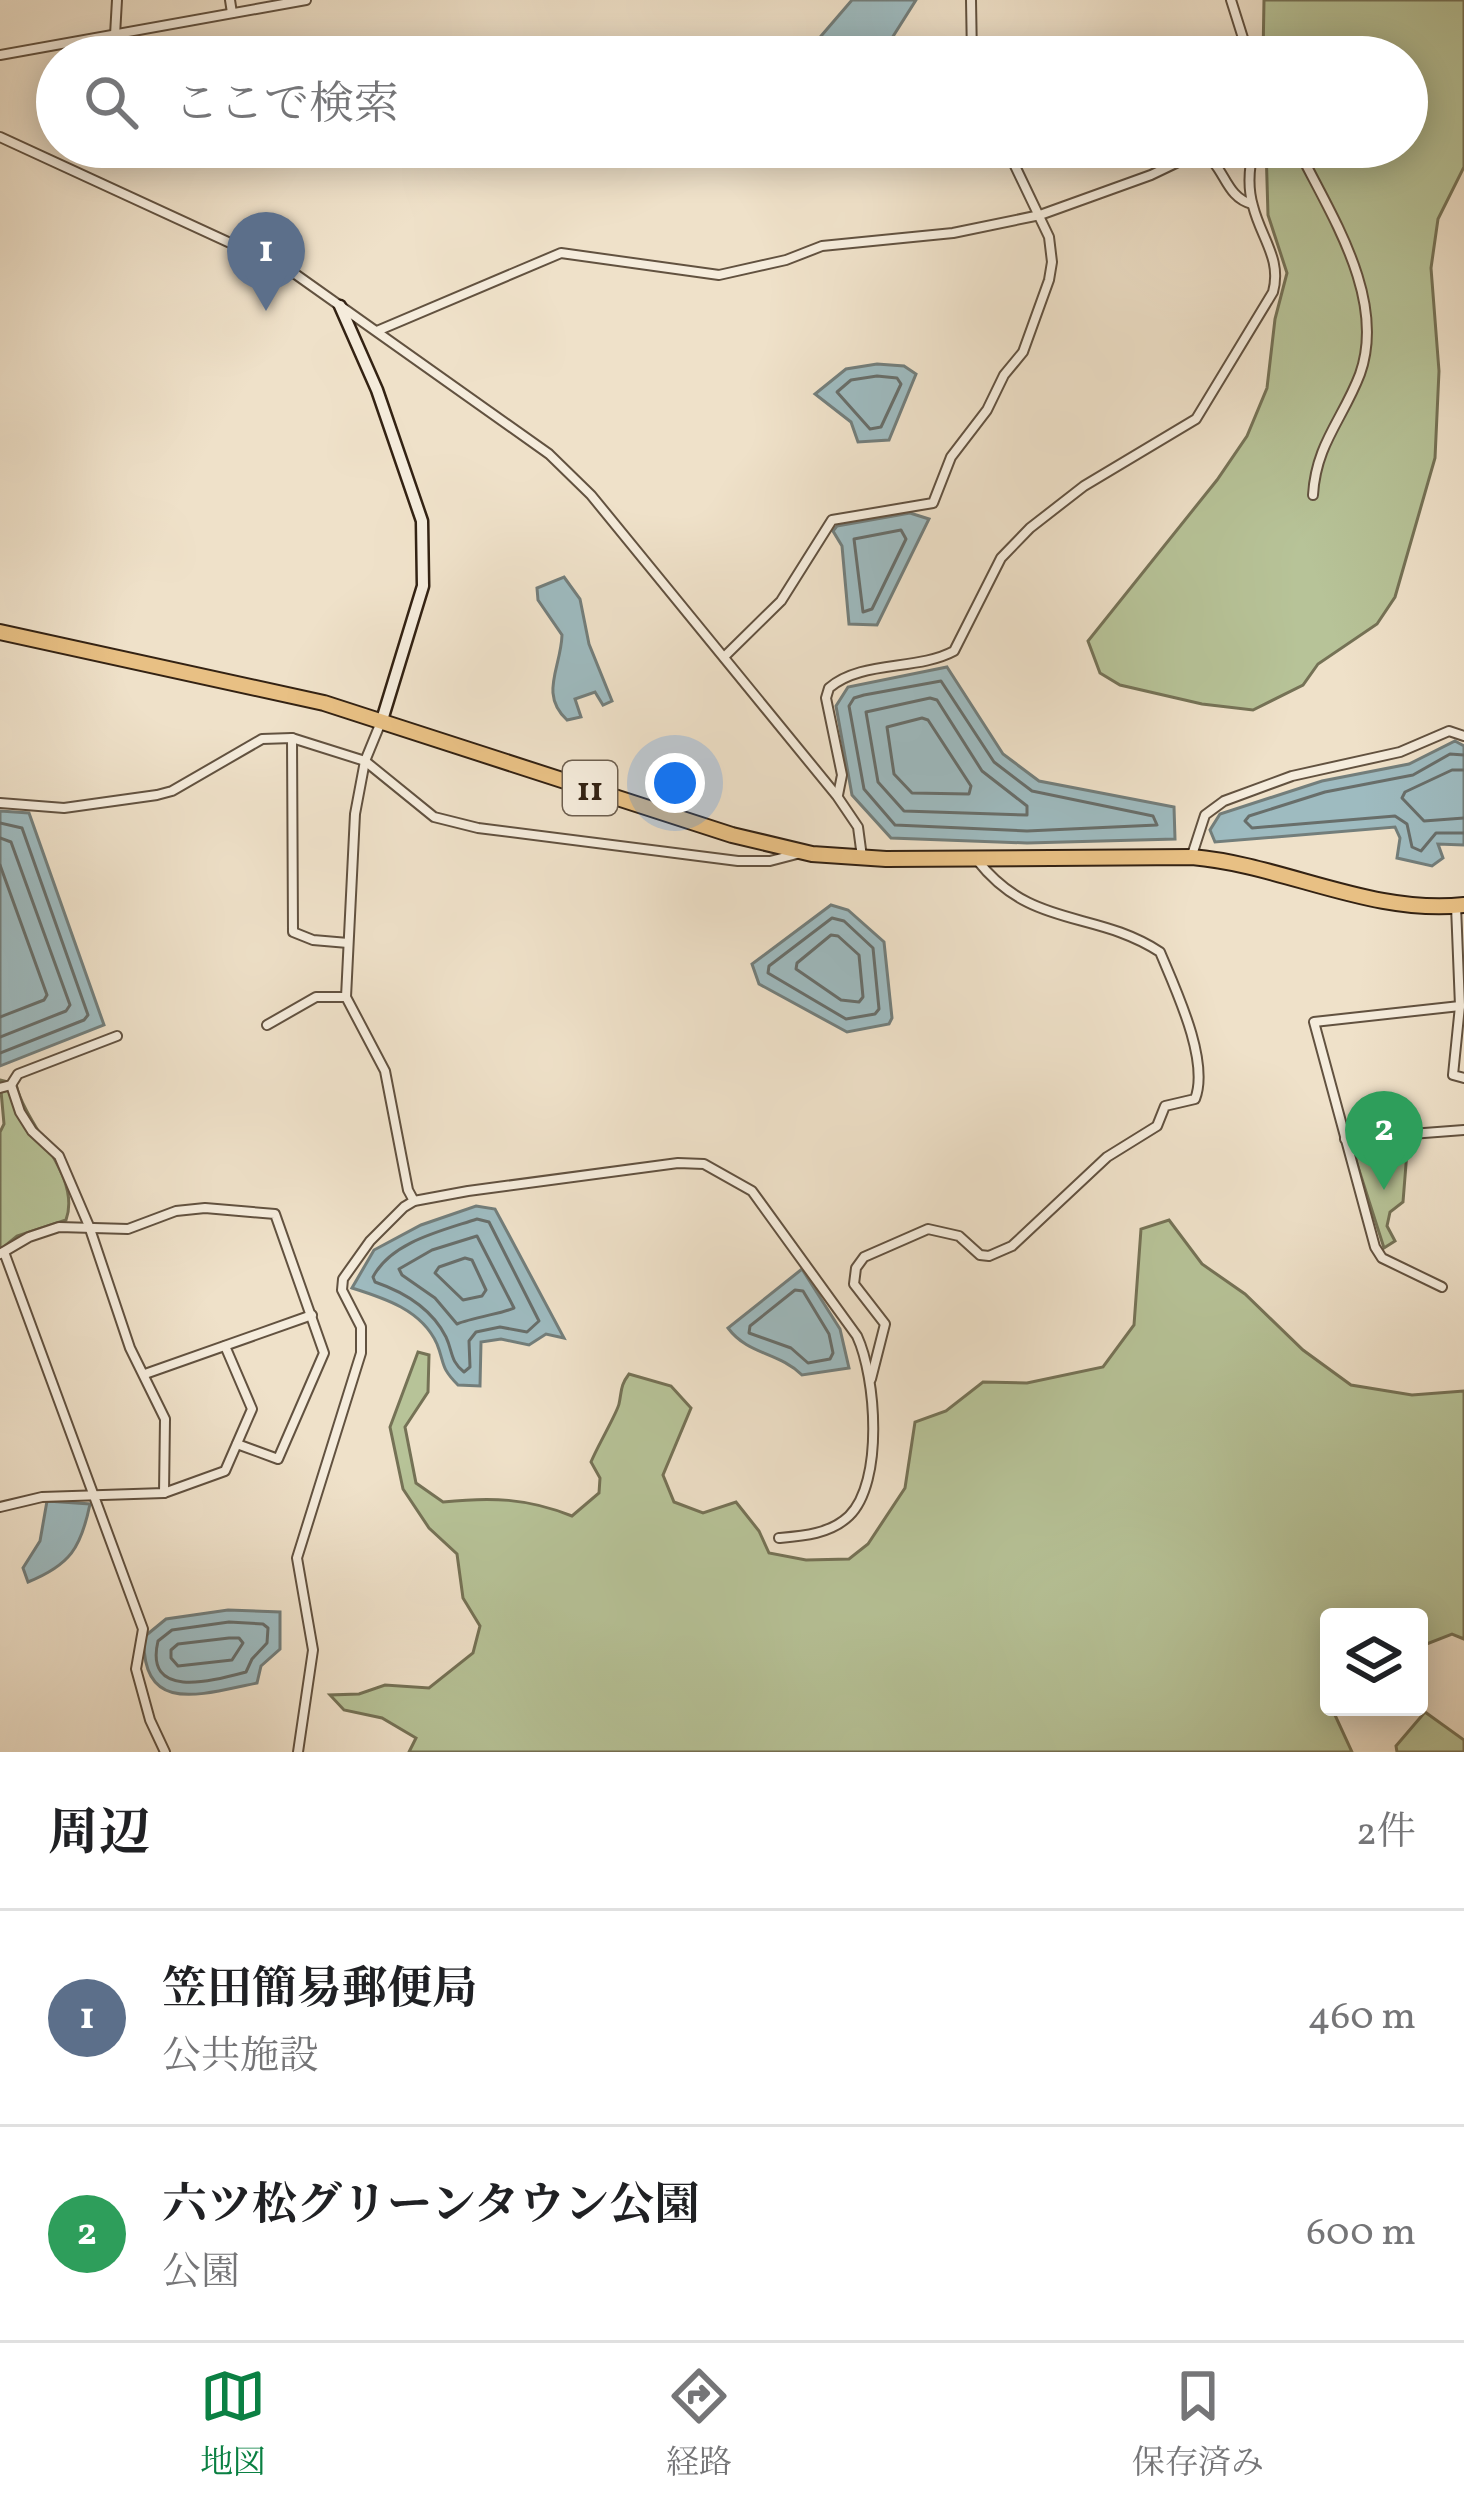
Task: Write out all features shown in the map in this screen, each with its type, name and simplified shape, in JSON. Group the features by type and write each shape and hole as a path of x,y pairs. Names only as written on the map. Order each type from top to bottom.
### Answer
{"highway":[{"name":"11","path":"0,632 268,689 382,720 732,835 804,852 862,858 1192,857 1234,863 1388,903 1460,906"}],"street":[{"path":"115,35 117,0"},
{"path":"230,0 232,13"},
{"path":"109,36 306,0"},
{"path":"970,0 971,36"},
{"path":"1231,0 1242,36"},
{"path":"0,55 36,49"},
{"path":"0,137 36,154"},
{"path":"67,168 291,271 550,454 591,494 837,796 858,827 862,858"},
{"path":"724,656 782,601 832,520 933,503 951,457 1023,352 1052,262 1049,237 1016,168"},
{"path":"377,331 561,253 719,274 786,260 822,245 953,233 1040,215 1166,168"},
{"path":"1217,168 1234,197 1252,204"},
{"path":"837,796 842,775 826,698 829,688 848,676 939,659 954,651 1001,558 1030,528 1084,486 1196,418 1273,292 1278,273 1252,204 1248,168"},
{"path":"1307,168 1349,256 1368,321 1367,350 1359,376 1318,456 1313,495"},
{"path":"340,306 377,390 422,521 423,586 382,720 364,760 355,814 346,998 385,1071 414,1201"},
{"path":"1192,857 1205,815 1224,801 1292,776 1400,752 1449,731 1464,735"},
{"path":"292,738 293,932 348,944"},
{"path":"0,803 64,808 157,795 262,739 292,738 364,760 434,817 478,828 737,861 770,861 804,852"},
{"path":"869,1386 885,1324 854,1284 856,1268 864,1257 928,1229 959,1236 980,1255 1012,1246 1107,1156 1157,1126 1169,1102 1195,1099 1199,1090 1183,1007 1160,952 1142,939 1013,898 975,857"},
{"path":"1460,906 1460,1006 1453,1076 1464,1078"},
{"path":"267,1025 316,997 346,998"},
{"path":"1442,1287 1382,1258 1375,1247 1314,1022 1460,1006"},
{"path":"0,1088 18,1074 117,1036"},
{"path":"11,1084 32,1131 59,1156 89,1226 130,1348 165,1419 164,1493"},
{"path":"1345,1138 1464,1130"},
{"path":"298,1752 313,1650 298,1558 363,1336 342,1290 343,1279 370,1241 414,1201 678,1163 719,1169 752,1191 857,1336 865,1353 869,1386 872,1456 859,1502 849,1516 830,1528 779,1538"},
{"path":"165,1752 136,1670 143,1629 2,1253 59,1227 128,1228 176,1211 205,1208 275,1214 324,1353 278,1459 237,1444"},
{"path":"145,1374 312,1315"},
{"path":"0,1507 42,1497 164,1493 225,1472 252,1408 225,1346"}],"green space":[{"path":"1264,0 1464,0 1464,167 1438,219 1431,268 1439,371 1435,458 1395,597 1377,624 1318,664 1303,685 1253,710 1120,685 1100,673 1088,641 1217,480 1247,436 1267,388 1275,319 1287,273 1268,215 1267,168 1428,168 1428,36 1263,36"},
{"path":"0,1080 16,1084 60,1169 69,1203 66,1220 17,1236 0,1250 0,1132 4,1124"},
{"path":"1408,1139 1403,1202 1390,1212 1387,1226 1395,1241 1384,1248 1352,1148 1357,1143"},
{"path":"1169,1220 1202,1264 1245,1294 1303,1350 1351,1385 1412,1395 1464,1391 1464,1639 1452,1634 1428,1643 1428,1608 1320,1608 1320,1716 1335,1716 1352,1752 409,1752 416,1738 382,1718 344,1710 330,1695 359,1694 385,1685 429,1688 473,1653 480,1626 463,1598 457,1554 429,1528 403,1489 390,1427 418,1352 429,1355 428,1392 405,1427 416,1483 443,1502 509,1500 572,1516 599,1493 600,1478 591,1462 629,1374 671,1386 691,1408 663,1475 674,1502 703,1513 736,1502 769,1553 806,1560 849,1559 868,1544 905,1488 915,1422 946,1411 983,1382 1027,1383 1103,1367 1134,1325 1141,1229"},
{"path":"1428,1714 1464,1740 1464,1752 1397,1752 1396,1746"}],"water":[{"path":"852,0 916,0 893,36 821,36"},
{"path":"904,366 916,374 889,440 858,442 851,422 815,394 846,369"},
{"path":"910,513 929,519 877,625 849,624 842,546 833,531 837,526"},
{"path":"564,577 580,599 589,644 612,701 603,705 595,692 575,699 581,717 567,720 553,690 562,635 538,600 537,588"},
{"path":"947,667 1003,754 1039,781 1174,807 1175,839 1027,843 891,838 852,795 836,706 848,687"},
{"path":"1455,741 1464,746 1464,845 1438,844 1443,858 1432,866 1397,858 1400,838 1395,827 1215,842 1210,830 1220,814 1322,781 1409,764"},
{"path":"0,811 29,813 104,1025 0,1066"},
{"path":"831,905 848,910 884,942 889,1024 847,1032 759,984 752,964"},
{"path":"476,1206 495,1209 564,1338 546,1334 529,1345 501,1339 481,1342 480,1386 458,1385 430,1332 412,1314 352,1288 374,1250 421,1225"},
{"path":"802,1269 840,1329 849,1368 802,1375 745,1344 728,1328"},
{"path":"47,1501 90,1504 71,1553 54,1569 28,1582 23,1568 40,1541"},
{"path":"228,1610 280,1612 280,1649 261,1666 257,1683 179,1694 153,1679 144,1637 166,1619"}],"place":[{"name":"笠田簡易郵便局","path":"266,311"},
{"name":"六ツ松グリーンタウン公園","path":"1384,1190"}]}
